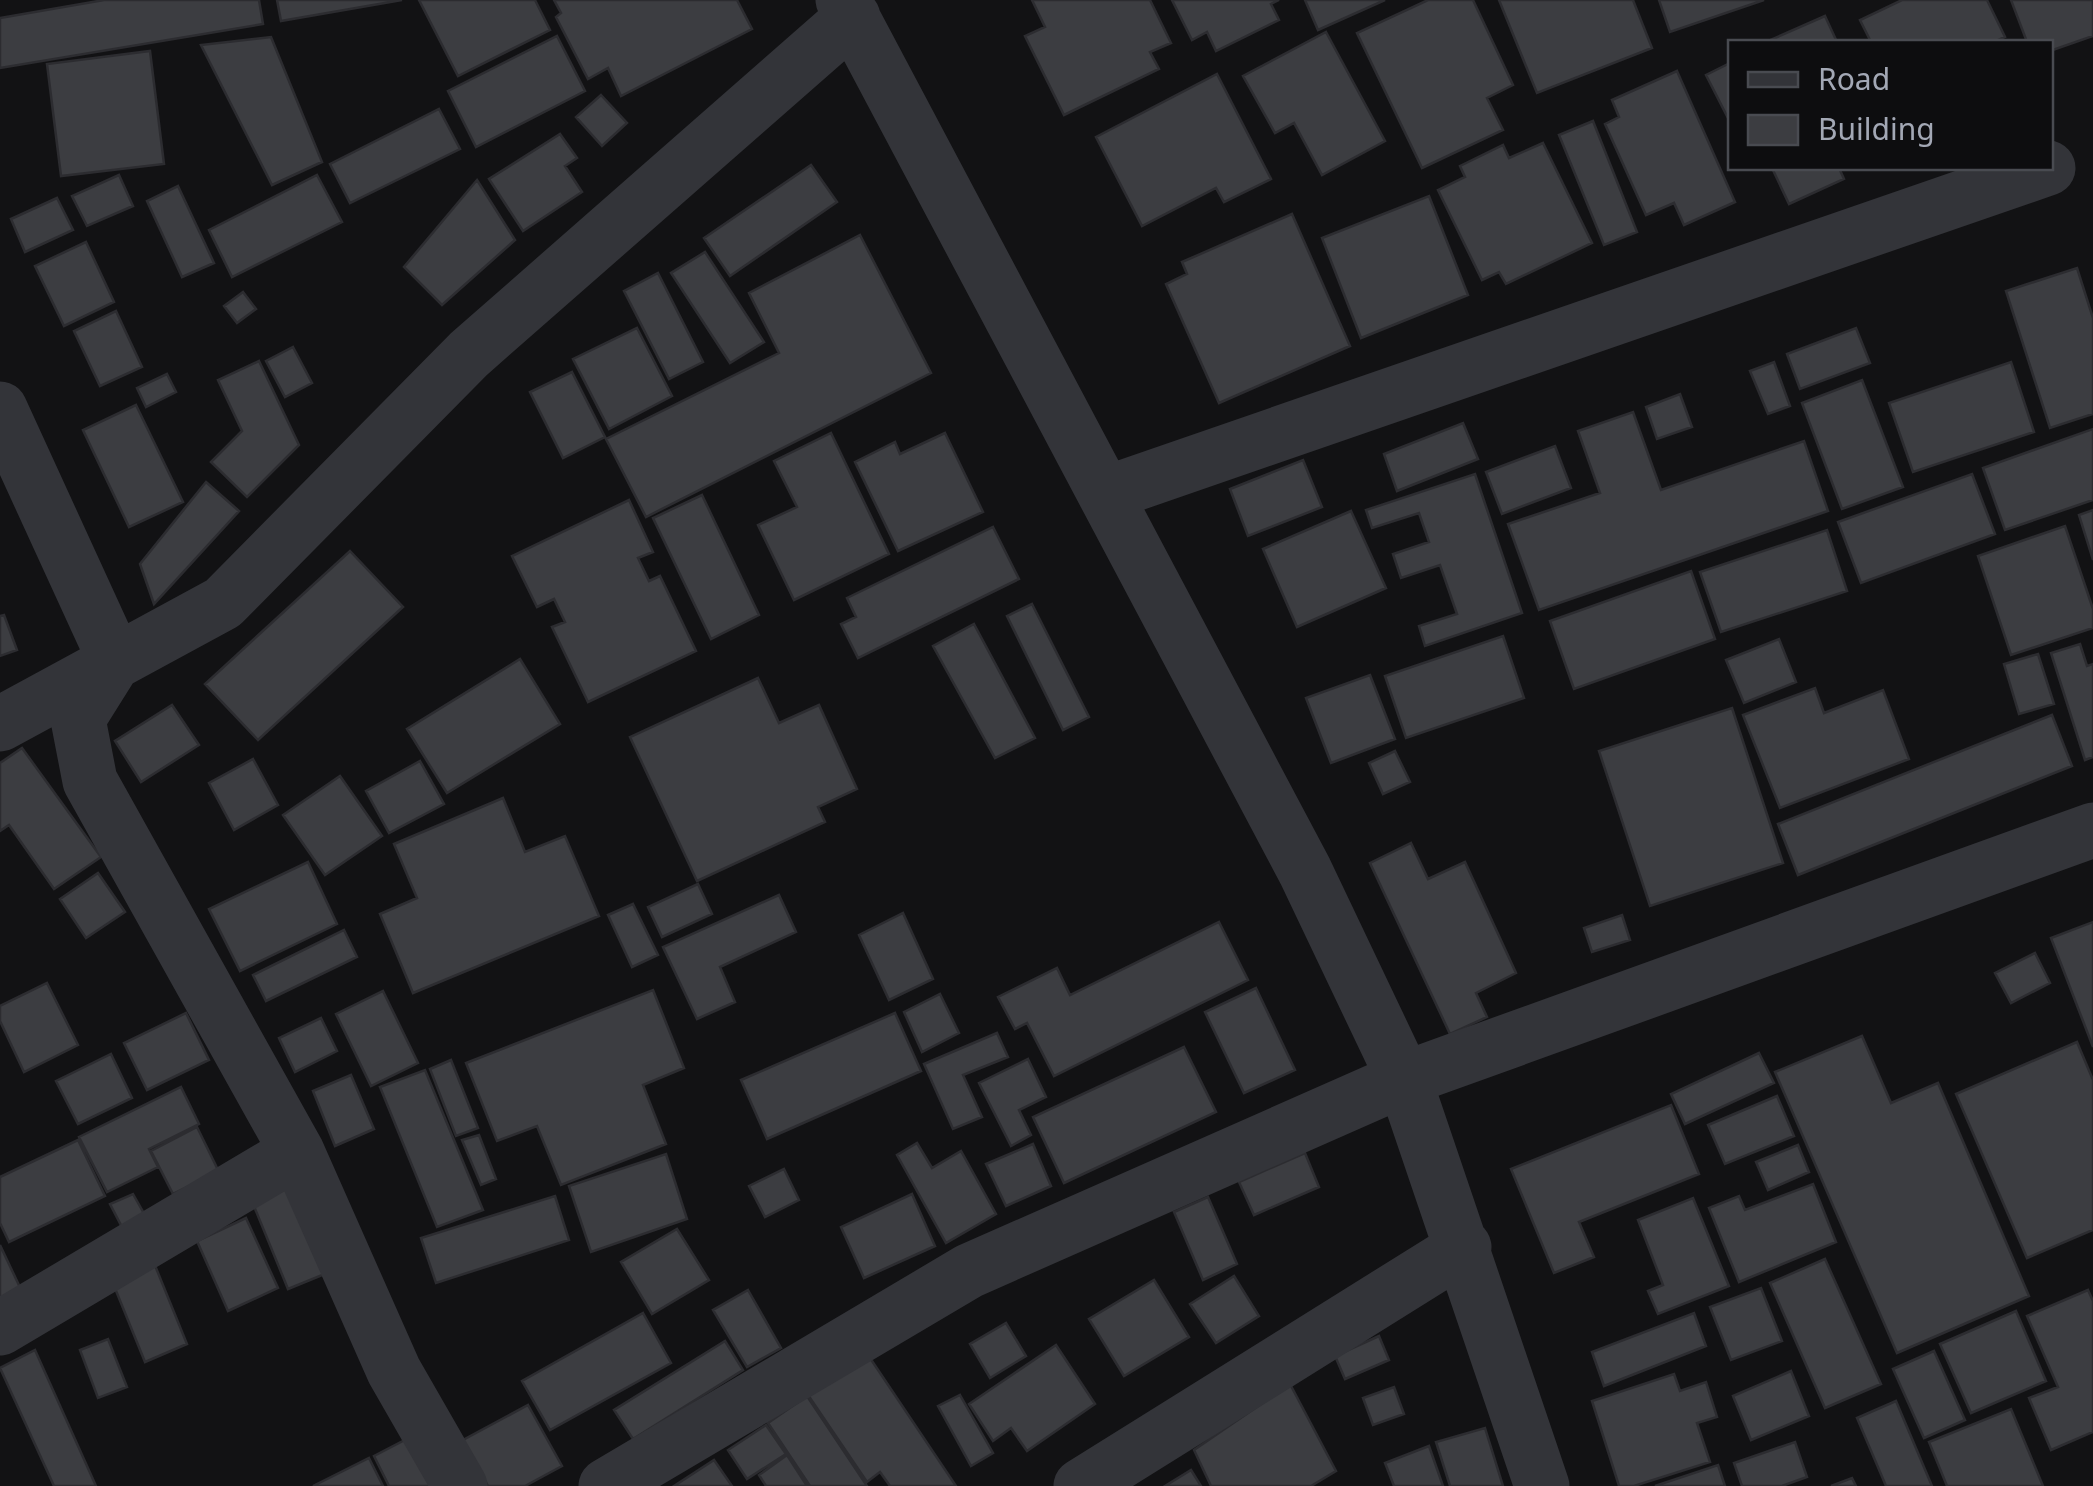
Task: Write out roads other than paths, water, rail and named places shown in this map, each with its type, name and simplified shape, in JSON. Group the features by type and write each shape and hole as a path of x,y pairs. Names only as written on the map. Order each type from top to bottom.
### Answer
{"street":[{"path":"0,724 223,603 470,354 848,9 1305,871 1404,1079 1542,1486"},
{"path":"2053,166 2093,152"},
{"path":"1105,494 2040,170"},
{"path":"0,409 115,660"},
{"path":"115,660 78,719 90,781 297,1152 394,1371 460,1486"},
{"path":"606,1486 970,1271 1404,1079 2093,830"},
{"path":"0,1328 297,1152"},
{"path":"1081,1486 1464,1247"}]}
